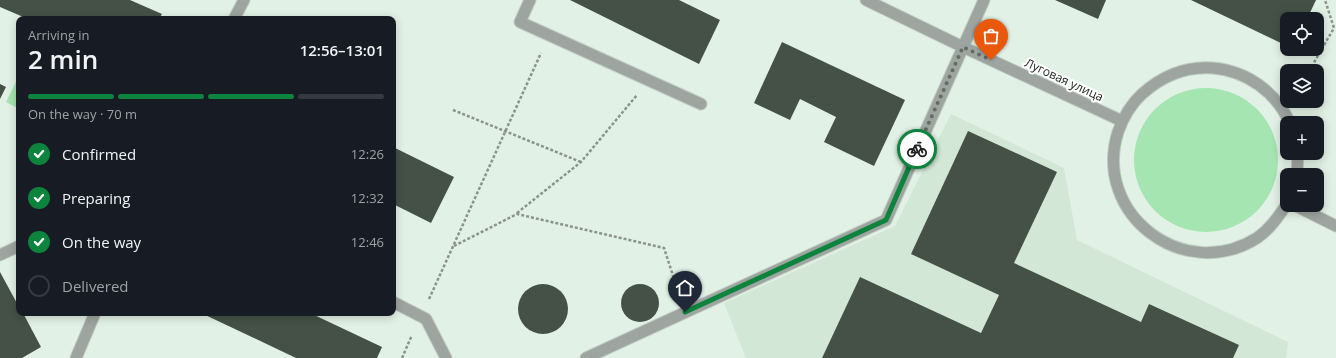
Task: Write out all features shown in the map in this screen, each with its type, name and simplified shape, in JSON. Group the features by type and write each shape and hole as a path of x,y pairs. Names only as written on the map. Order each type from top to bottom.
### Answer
{"street":[{"path":"236,16 244,0"},
{"path":"530,0 520,22 701,104"},
{"name":"Луговая улица","path":"866,0 1122,121"},
{"path":"586,358 886,220 984,0"},
{"path":"1282,212 1275,222 1257,238 1235,248 1212,253 1188,251 1165,243 1145,230 1130,212 1119,191 1114,168 1114,152 1122,121 1136,100 1154,83 1176,72 1201,67 1226,69 1249,78 1269,92 1287,116"},
{"path":"1308,212 1336,226"},
{"path":"0,255 16,247"},
{"path":"396,304 426,319 446,358"},
{"path":"76,358 94,316"}],"path":[{"path":"1313,64 1334,28 1325,0"},
{"path":"550,35 453,246 517,214 581,162 649,81"},
{"path":"453,110 581,162"},
{"path":"517,214 664,248 685,312"}],"shaded area":[{"path":"951,114 1064,168 1077,240 1288,342 1286,358 746,358 724,303 895,226"}],"green space":[{"path":"16,82 16,107 6,102"},
{"path":"1199,88 1213,88 1240,96 1252,104 1262,114 1273,132 1277,146 1277,174 1273,188 1262,206 1252,216 1234,227 1213,232 1199,232 1172,224 1160,216 1150,206 1139,188 1134,167 1134,153 1142,126 1150,114 1160,104 1178,93"}],"building":[{"path":"0,0 130,0 162,14 161,16 21,16 0,7"},
{"path":"570,0 679,0 720,20 699,64"},
{"path":"1055,0 1106,0 1098,19"},
{"path":"1191,0 1316,0 1310,12 1280,12 1280,43"},
{"path":"782,42 905,100 874,166 824,142 836,117 800,99 790,120 754,103"},
{"path":"0,84 6,87 0,99"},
{"path":"968,131 1057,172 1014,263 1141,322 1149,304 1239,345 1233,358 822,358 860,277 981,333 999,295 911,254"},
{"path":"396,148 454,177 431,223 396,206"},
{"path":"0,272 16,301 16,316 25,316 41,347 22,358 0,358"},
{"path":"538,284 548,284 561,291 568,304 568,314 561,327 548,334 538,334 529,330 522,323 518,314 518,304 522,295 529,288"},
{"path":"636,284 644,284 651,287 656,292 659,303 656,314 651,319 644,322 636,322 629,319 624,314 621,307 621,299 624,292 629,287"},
{"path":"207,316 316,316 382,347 377,358 296,358"}],"way so far":[{"path":"917,149 963,47 991,60"}],"route":[{"path":"685,312 886,220 917,149"}]}
